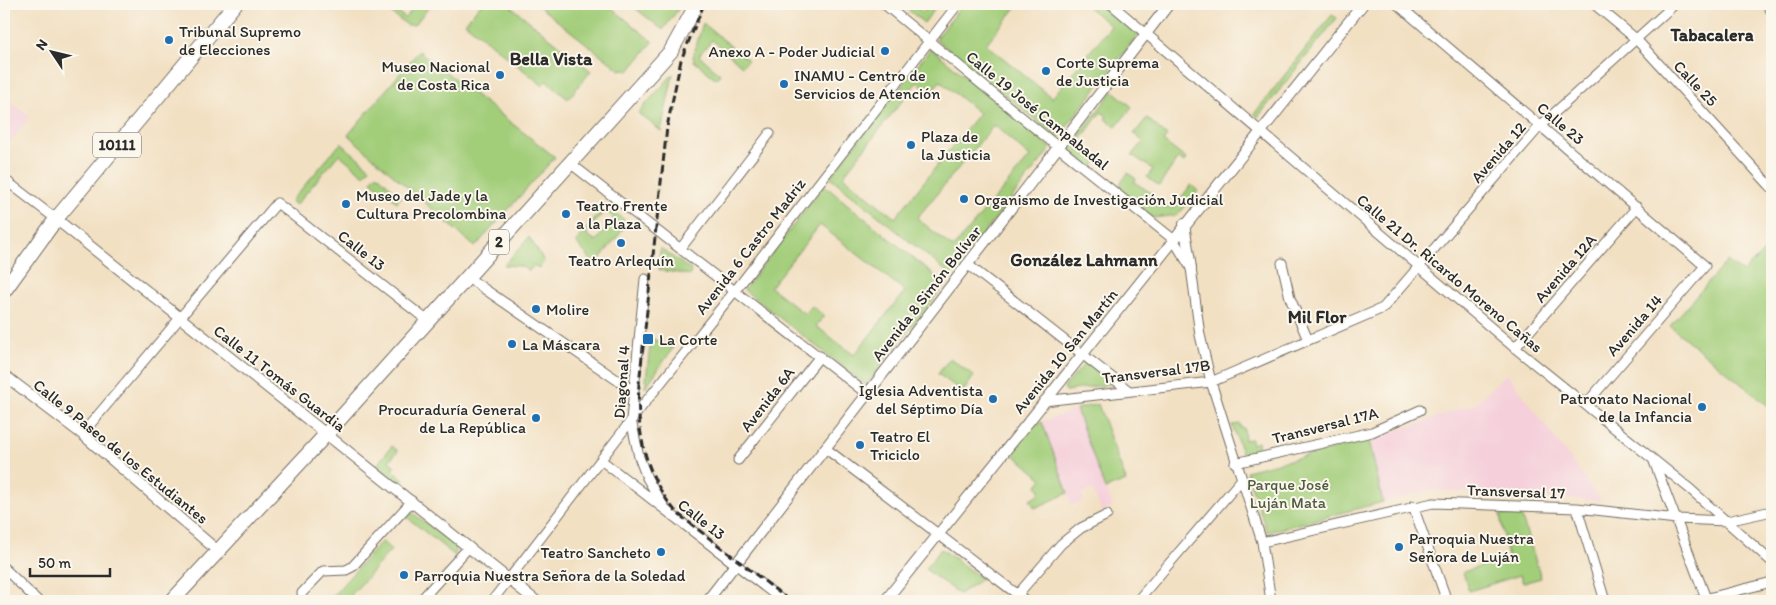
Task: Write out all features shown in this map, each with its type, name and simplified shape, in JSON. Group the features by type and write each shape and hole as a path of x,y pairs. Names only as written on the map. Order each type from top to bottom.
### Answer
{"highway":[{"name":"10111","path":"4,291 56,219 235,4"},
{"name":"2","path":"172,601 327,433 671,51 697,4"}],"street":[{"name":"Calle 19 José Campabadal","path":"884,4 1173,239 1191,268"},
{"name":"Avenida 6 Castro Madriz","path":"492,601 631,420 735,291 958,4"},
{"name":"Calle 21 Dr. Ricardo Moreno Cañas","path":"1111,4 1515,348 1654,459 1772,562"},
{"name":"Avenida 8 Simón Bolívar","path":"707,601 1169,4"},
{"name":"Avenida 10 San Martín","path":"885,601 1184,224 1362,4"},
{"name":"Calle 23","path":"1397,4 1705,266"},
{"name":"Calle 25","path":"1594,4 1636,40 1772,188"},
{"name":"Avenida 12","path":"1419,267 1541,125 1675,4"},
{"path":"1767,4 1772,12"},
{"path":"681,248 770,133"},
{"path":"570,163 867,394"},
{"name":"Calle 11 Tomás Guardia","path":"4,179 327,433 536,601"},
{"name":"Calle 13","path":"179,318 277,203 428,321"},
{"name":"Avenida 12A","path":"1515,348 1637,207"},
{"path":"1184,224 1200,335 1211,382 1262,542 1271,601"},
{"path":"1282,262 1290,298 1308,340"},
{"path":"968,264 1128,390"},
{"name":"Avenida 14","path":"1586,404 1705,266"},
{"name":"Transversal 17B","path":"1044,401 1211,382 1383,308 1419,267"},
{"path":"467,277 633,391"},
{"name":"Diagonal 4","path":"645,279 631,420 637,450 647,478 666,510"},
{"path":"82,434 179,318"},
{"name":"Avenida 6A","path":"738,460 820,356"},
{"name":"Calle 9 Paseo de los Estudiantes","path":"4,376 82,434 219,552"},
{"name":"Transversal 17A","path":"1236,463 1372,432 1420,410"},
{"path":"825,448 939,533 1014,598 1026,601"},
{"path":"1654,459 1707,600"},
{"name":"Calle 13","path":"601,460 783,601"},
{"path":"1137,601 1241,480"},
{"path":"1653,516 1661,511 1669,500"},
{"path":"302,593 323,571 346,570 352,567 412,501"},
{"name":"Transversal 17","path":"1262,542 1434,503 1577,508 1677,519 1727,522 1772,511"},
{"path":"1414,506 1447,601"},
{"path":"1577,508 1605,601"},
{"path":"1014,598 1061,544 1081,528 1107,514"},
{"path":"420,601 469,547"},
{"path":"4,568 38,601"},
{"path":"1696,601 1707,600 1772,582"}],"shaded area":[{"path":"4,97 30,117 4,150"},
{"path":"1507,373 1601,501 1432,490 1383,502 1369,440 1475,404"},
{"path":"1076,409 1113,507 1102,512 1092,489 1081,494 1084,500 1072,506 1042,422"}],"green space":[{"path":"379,4 387,4 405,18 413,9 410,4 432,4 414,25 407,25"},
{"path":"481,4 508,4 591,71 568,99 546,81 542,85 465,23"},
{"path":"536,4 607,4 653,42 628,72 625,69 620,70"},
{"path":"630,4 682,4 663,30"},
{"path":"901,4 912,4 922,12 929,4 938,4 924,23"},
{"path":"963,4 1019,4 986,44 1052,98 1111,26 1084,4 1104,4 1139,33 1058,138 936,39"},
{"path":"1332,15 1337,18 1258,117 1254,114"},
{"path":"703,23 748,60 742,66 712,40 699,55 720,74 716,79 694,61 693,56"},
{"path":"931,48 1051,148 951,275 830,177","holes":["940,81 979,113 895,218 843,176 917,82 931,92","994,125 1030,157 953,248 917,218"]},
{"path":"419,51 555,157 475,247 348,135"},
{"path":"673,74 672,80 661,131 638,113"},
{"path":"1113,91 1132,107 1116,127 1105,119 1107,116 1101,112 1076,146 1084,153 1086,150 1098,159 1093,166 1102,174 1100,175 1068,149"},
{"path":"1147,118 1167,136 1163,141 1186,159 1184,162 1178,158 1159,186 1147,177 1153,169 1132,155 1144,142 1134,134"},
{"path":"341,143 370,168 364,175 339,154 296,205 291,201"},
{"path":"1128,173 1136,179 1134,182 1153,194 1149,200 1160,208 1162,206 1166,209 1168,206 1172,209 1191,185 1198,191 1178,215 1153,218 1117,188"},
{"path":"377,174 401,197 397,202 371,181"},
{"path":"824,185 945,284 866,385 744,290","holes":["820,225 905,291 854,355 816,326 824,316 812,306 805,314 770,287"]},
{"path":"606,205 628,223 595,265 576,242","holes":["605,210 614,218 596,241 586,234"]},
{"path":"529,237 544,261 539,269 534,265 529,271 520,266 504,265"},
{"path":"1772,243 1772,409 1670,326 1727,261 1743,272"},
{"path":"660,248 691,270 690,275 659,270"},
{"path":"651,338 673,348 645,388"},
{"path":"950,358 974,376 963,392 938,374"},
{"path":"1086,362 1110,381 1110,384 1066,391 1064,388"},
{"path":"1098,404 1126,481 1105,489 1076,409"},
{"path":"1042,422 1068,493 1035,508 1030,500 1041,493 1037,485 1042,479 1012,453 1031,426"},
{"path":"1240,424 1241,428 1244,428 1245,440 1251,439 1252,444 1258,442 1259,451 1247,455 1242,453 1232,425"},
{"name":"Parque José Luján Mata","path":"1369,440 1383,502 1267,532 1246,471"},
{"path":"392,446 398,451 389,461 395,466 392,470 404,480 400,484 376,466"},
{"path":"408,513 414,514 455,546 455,556 404,515"},
{"path":"1500,515 1521,515 1541,578 1523,583 1520,575 1469,591 1463,572 1508,558"},
{"path":"382,541 391,550 346,601 328,601"},
{"path":"941,549 982,579 959,594 956,592 925,569"}],"railway":[{"path":"704,4 681,60 667,127 639,384 638,402 641,436 650,469 657,484 677,513 790,601"}],"place":[{"name":"Tribunal Supremo de Elecciones","path":"169,40"},
{"name":"Anexo A - Poder Judicial","path":"885,51"},
{"name":"Corte Suprema de Justicia","path":"1046,71"},
{"name":"Museo Nacional de Costa Rica","path":"500,75"},
{"name":"INAMU - Centro de Servicios de Atención","path":"784,84"},
{"name":"Plaza de la Justicia","path":"911,145"},
{"name":"Organismo de Investigación Judicial","path":"964,199"},
{"name":"Museo del Jade y la Cultura Precolombina","path":"346,204"},
{"name":"Teatro Frente a la Plaza","path":"566,214"},
{"name":"Teatro Arlequín","path":"621,243"},
{"name":"Molire","path":"536,309"},
{"name":"La Corte","path":"648,339"},
{"name":"La Máscara","path":"512,344"},
{"name":"Iglesia Adventista del Séptimo Día","path":"993,399"},
{"name":"Patronato Nacional de la Infancia","path":"1702,407"},
{"name":"Procuraduría General de La República","path":"536,418"},
{"name":"Teatro El Triciclo","path":"860,445"},
{"name":"Parroquia Nuestra Señora de Luján","path":"1399,547"},
{"name":"Teatro Sancheto","path":"661,552"},
{"name":"Parroquia Nuestra Señora de la Soledad","path":"404,575"}],"district":[{"name":"Tabacalera","path":"1712,35"},
{"name":"Bella Vista","path":"551,59"},
{"name":"González Lahmann","path":"1084,260"},
{"name":"Mil Flor","path":"1317,317"}]}
